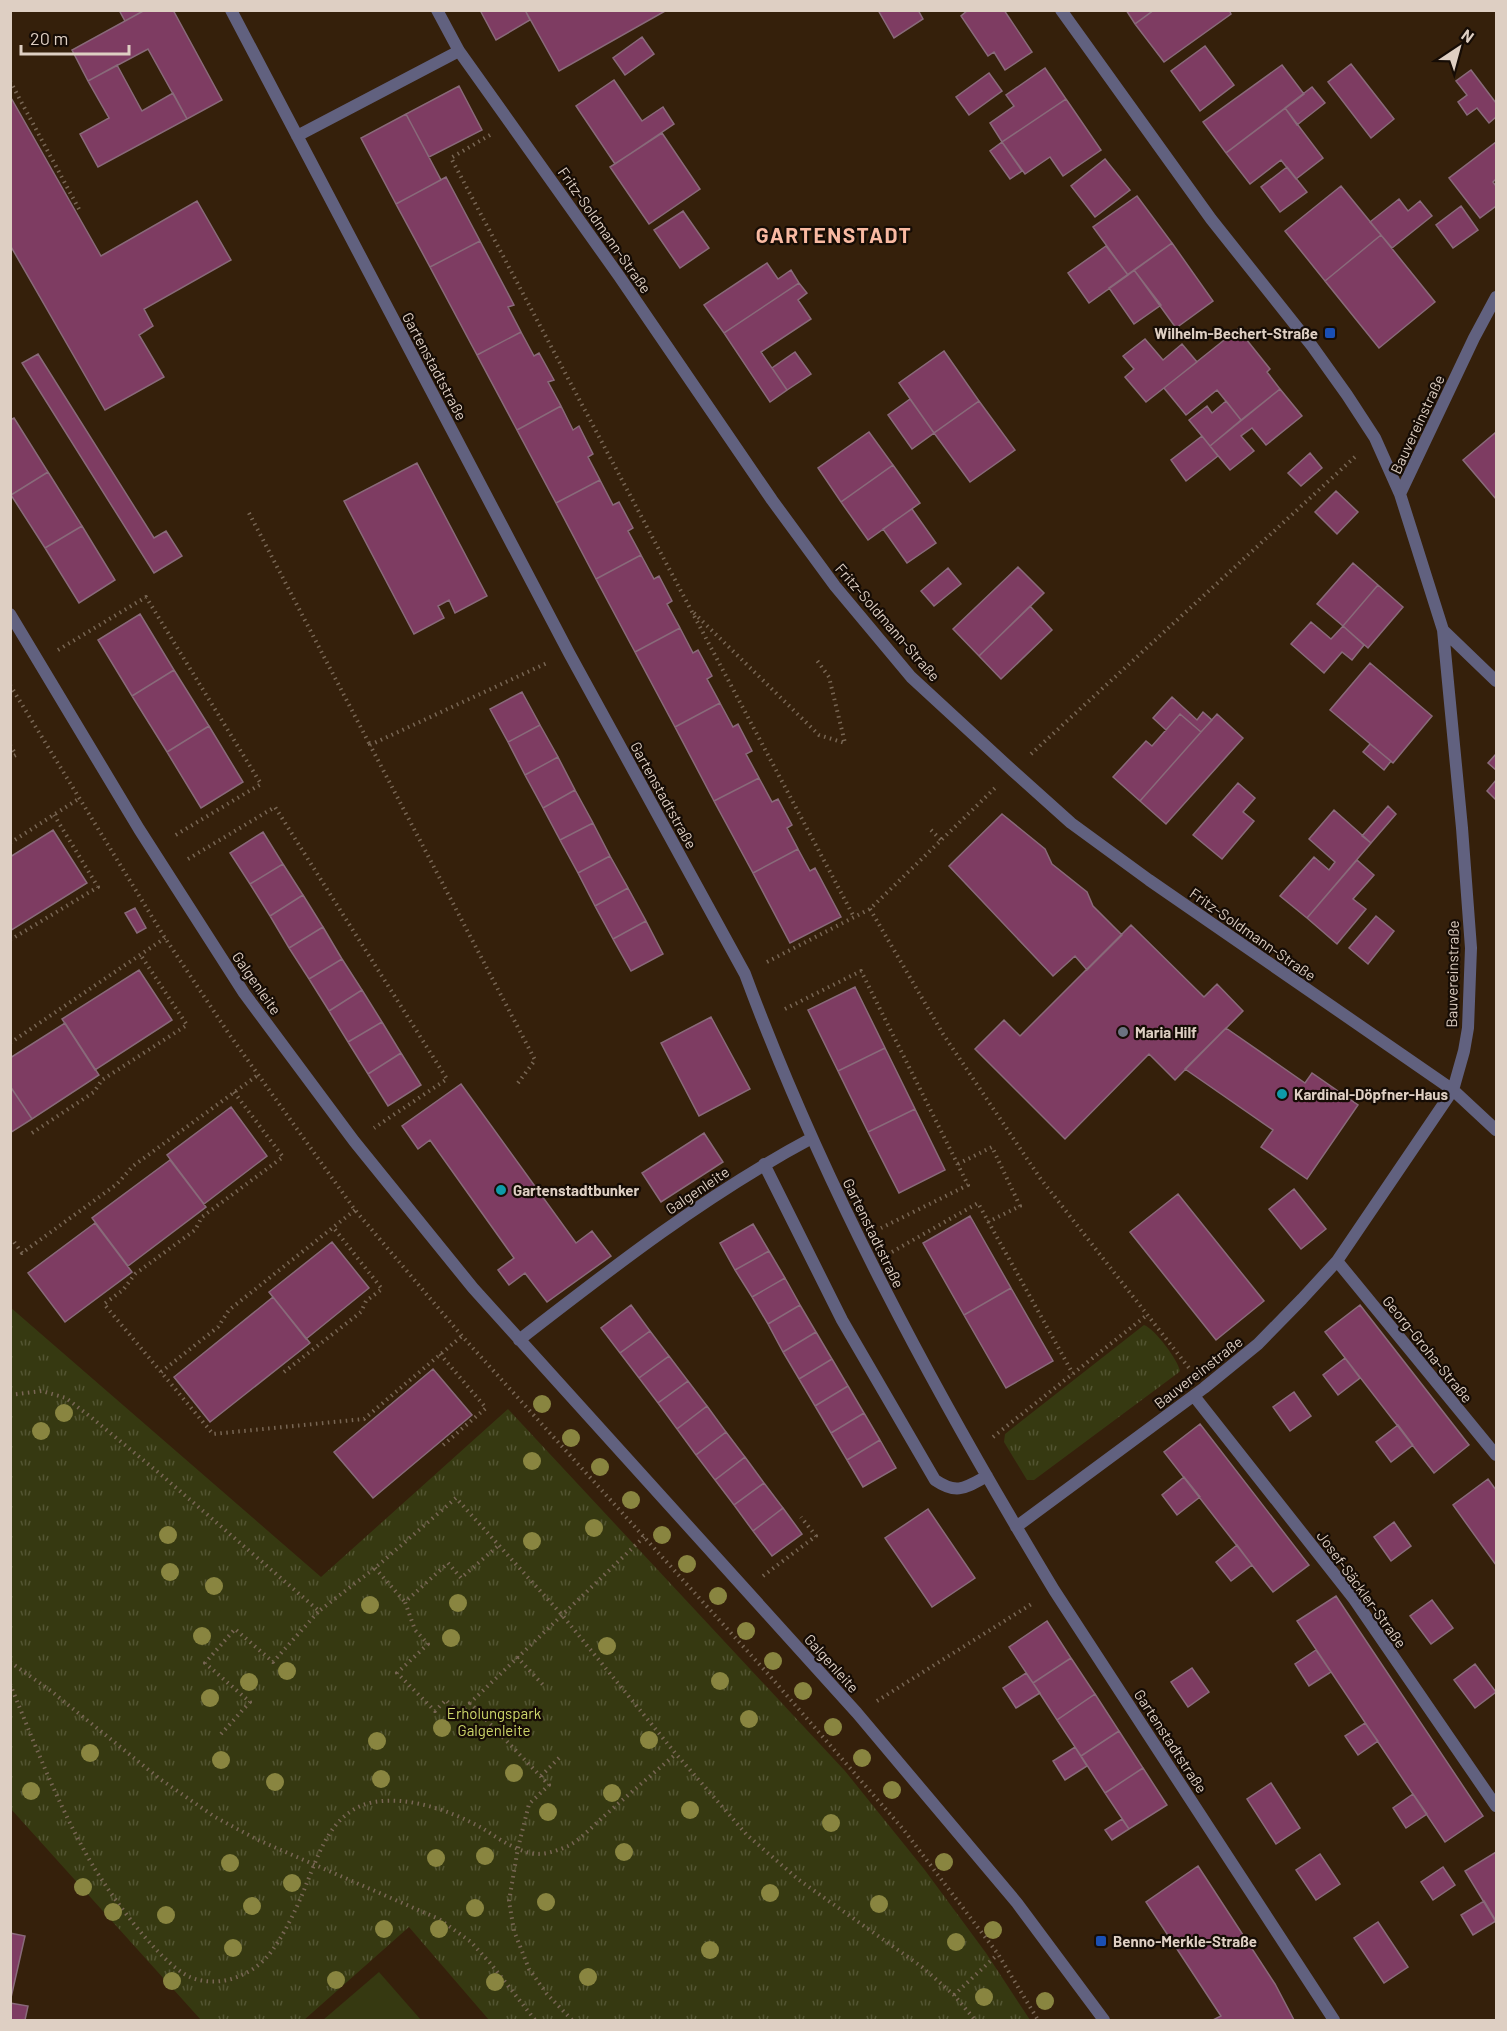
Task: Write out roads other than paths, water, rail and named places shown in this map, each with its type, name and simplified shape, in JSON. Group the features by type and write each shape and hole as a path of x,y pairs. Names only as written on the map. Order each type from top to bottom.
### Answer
{"street":[{"name":"Gartenstadtstraße","path":"231,10 569,653 745,974 762,1021 812,1138 871,1264 916,1351 1054,1590 1334,2020"},
{"name":"Fritz-Soldmann-Straße","path":"437,10 459,51 619,276 772,500 836,586 911,677 1071,823 1149,880 1452,1090 1497,1130"},
{"path":"1061,10 1211,219 1312,346 1376,438 1400,494"},
{"path":"297,136 459,51"},
{"name":"Bauvereinstraße","path":"1016,1527 1194,1396 1258,1344 1337,1261 1452,1090 1464,1051 1468,1028 1471,948 1462,828 1443,630 1400,494 1474,338 1497,297"},
{"name":"Galgenleite","path":"10,614 166,872 244,993 354,1141 473,1288 857,1713 1017,1903 1104,2020"},
{"path":"1443,630 1497,681"},
{"name":"Galgenleite","path":"519,1340 700,1204 764,1164 812,1138"},
{"path":"764,1164 842,1320 934,1480 947,1488 963,1489 987,1476"},
{"name":"Georg-Groha-Straße","path":"1337,1261 1497,1455"},
{"name":"Josef-Säckler-Straße","path":"1194,1396 1354,1599 1497,1806"}],"place":[{"name":"Wilhelm-Bechert-Straße","path":"1330,333"},
{"name":"Maria Hilf","path":"1123,1032"},
{"name":"Kardinal-Döpfner-Haus","path":"1282,1094"},
{"name":"Gartenstadtbunker","path":"501,1190"},
{"name":"Benno-Merkle-Straße","path":"1101,1941"}],"district":[{"name":"GARTENSTADT","path":"834,234"}],"park label":[{"name":"Erholungspark Galgenleite","path":"494,1722"}]}
